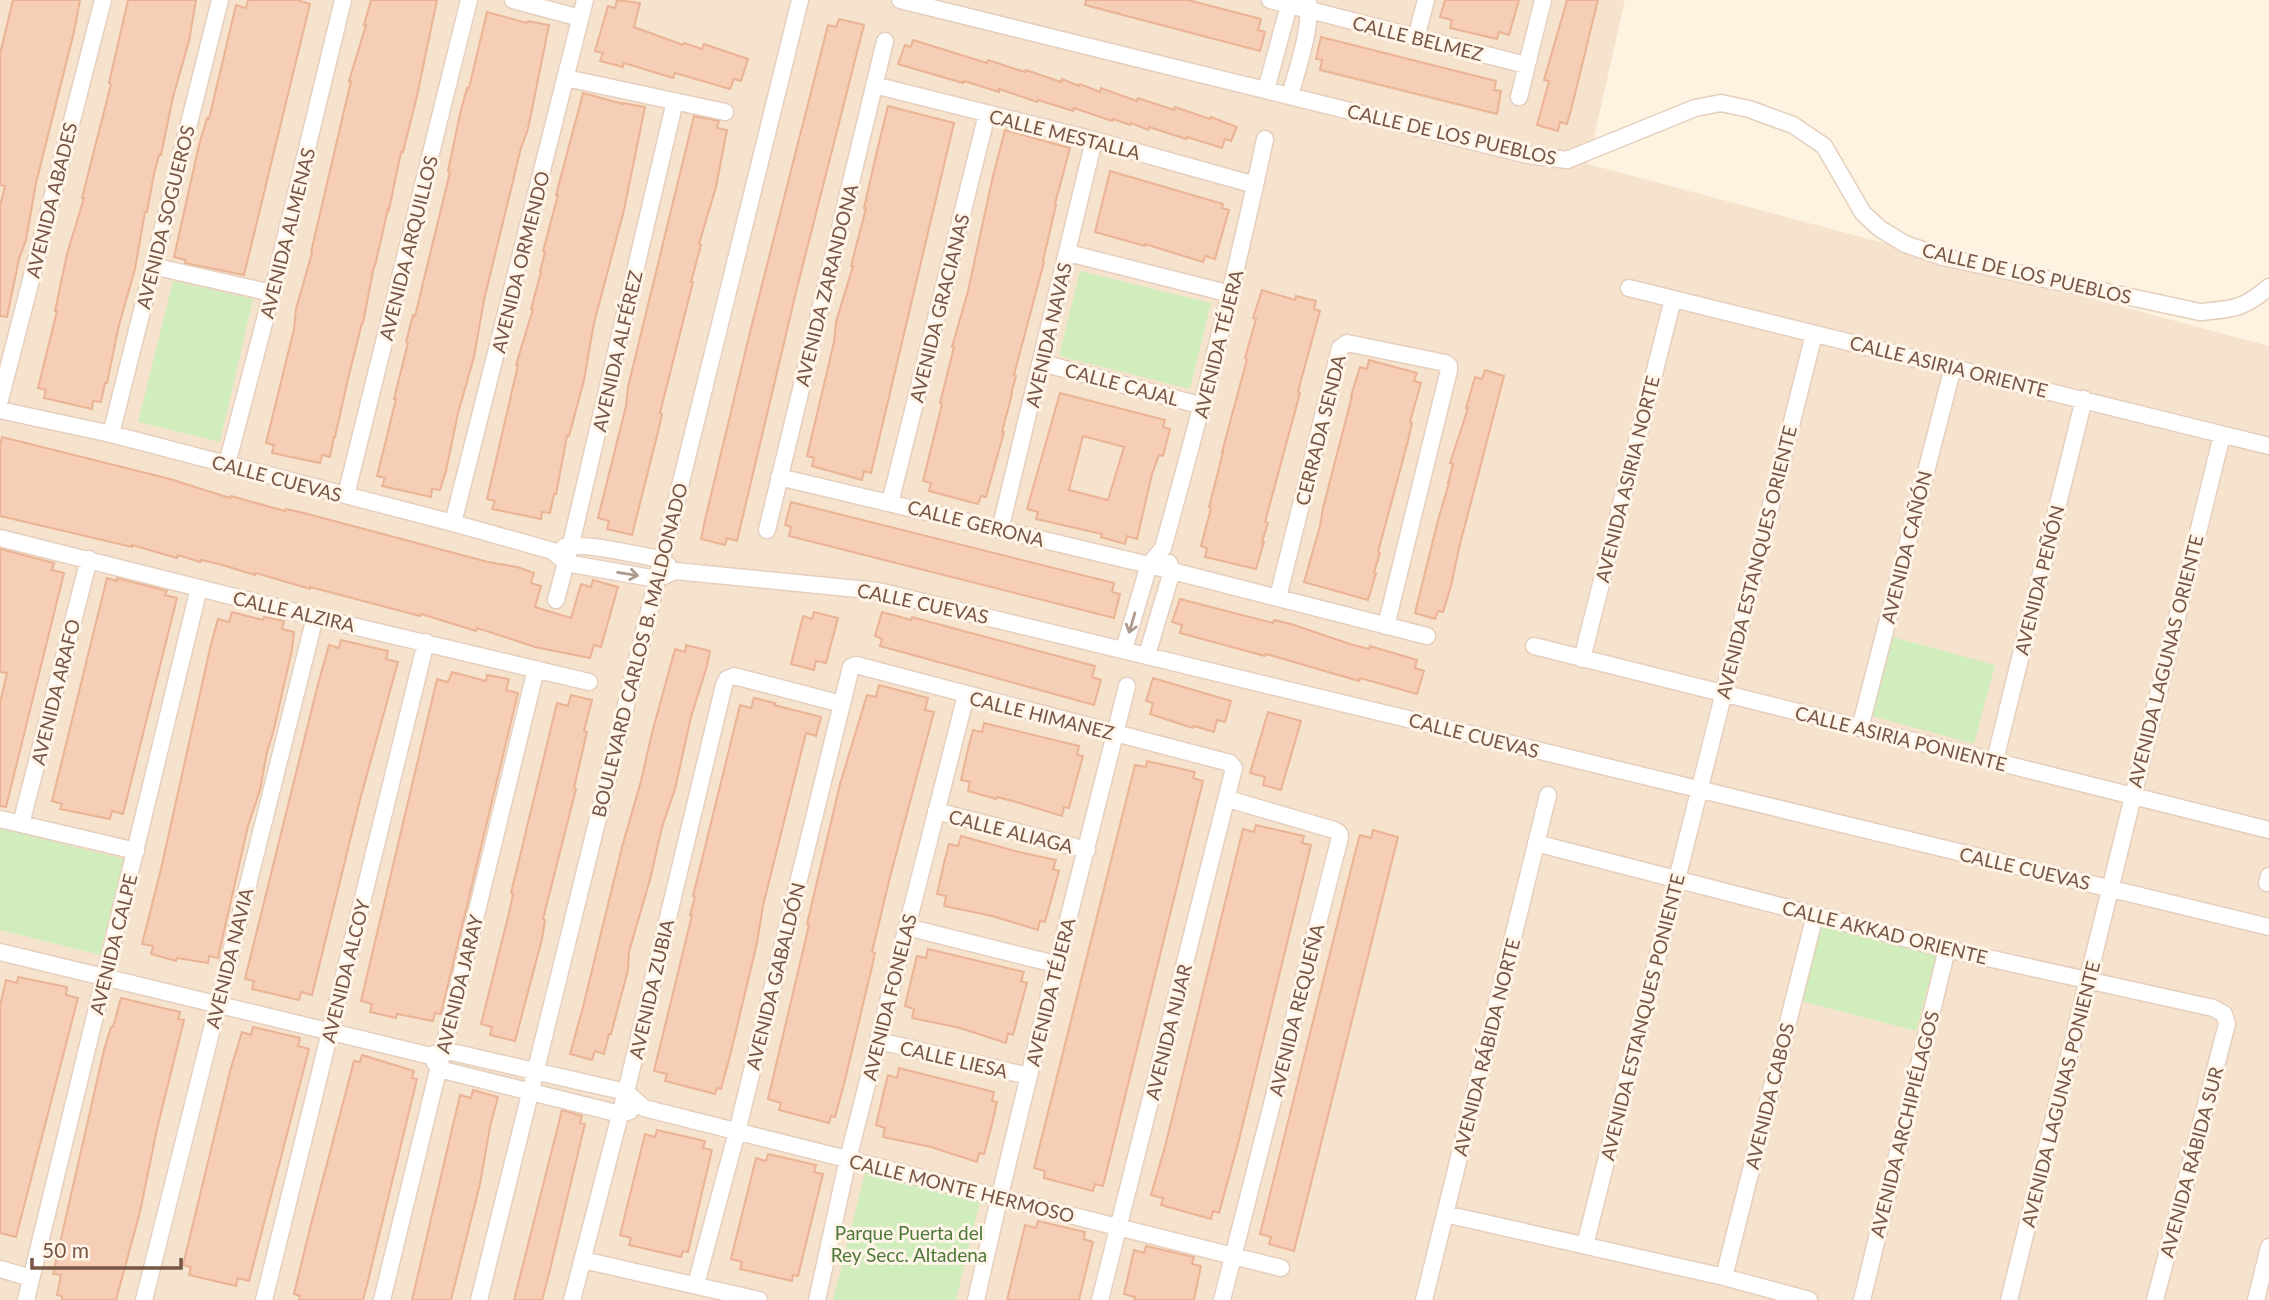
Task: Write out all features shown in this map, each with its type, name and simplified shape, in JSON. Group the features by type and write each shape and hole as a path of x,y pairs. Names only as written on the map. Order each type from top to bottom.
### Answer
{"street":[{"name":"AVENIDA ABADES","path":"0,400 103,0"},
{"name":"AVENIDA SOGUEROS","path":"111,434 220,0"},
{"name":"AVENIDA ALMENAS","path":"227,464 272,293 343,0"},
{"name":"AVENIDA ARQUILLOS","path":"346,495 470,0"},
{"path":"513,0 580,18"},
{"name":"AVENIDA ORMENDO","path":"453,523 585,0"},
{"name":"BOULEVARD CARLOS B. MALDONADO","path":"479,1300 800,0"},
{"name":"CALLE DE LOS PUEBLOS","path":"900,0 1528,155 1567,160 1695,108 1721,103 1749,109 1793,125 1824,146 1863,214 1905,244 1943,257 2200,312 2249,304 2269,287"},
{"name":"CALLE BELMEZ","path":"1270,0 1308,5 1416,38 1526,65"},
{"path":"1416,38 1426,0"},
{"path":"1519,97 1543,0"},
{"path":"1266,90 1291,2"},
{"path":"1290,95 1308,5"},
{"name":"AVENIDA ZARANDONA","path":"767,530 885,41"},
{"path":"566,78 725,112"},
{"name":"CALLE MESTALLA","path":"874,85 1094,140 1255,186"},
{"name":"AVENIDA ALFÉREZ","path":"556,600 675,101"},
{"name":"AVENIDA GRACIANAS","path":"890,503 987,114"},
{"name":"AVENIDA TÉJERA","path":"1124,649 1149,565 1163,548 1203,406 1265,139"},
{"name":"AVENIDA NAVAS","path":"1000,530 1094,140"},
{"path":"1068,253 1231,294"},
{"path":"152,266 272,293"},
{"name":"CALLE ASIRIA ORIENTE","path":"1629,288 2269,446"},
{"name":"AVENIDA ASIRIA NORTE","path":"1582,659 1672,299"},
{"name":"AVENIDA ESTANQUES ORIENTE","path":"1698,789 1814,334"},
{"name":"CERRADA SENDA","path":"1278,597 1340,348 1347,342 1445,363 1449,370 1386,626"},
{"name":"CALLE CAJAL","path":"1042,363 1203,406"},
{"name":"AVENIDA CAÑÓN","path":"1860,728 1952,367"},
{"name":"AVENIDA PEÑÓN","path":"1995,760 2084,400"},
{"name":"CALLE CUEVAS","path":"0,410 111,434 453,523 553,551 566,564"},
{"name":"AVENIDA LAGUNAS ORIENTE","path":"2111,888 2222,435"},
{"name":"CALLE GERONA","path":"779,477 1172,571"},
{"name":"CALLE ALZIRA","path":"0,538 199,589 589,682"},
{"path":"553,551 571,544 662,559 675,571"},
{"path":"1147,655 1172,571 1163,548"},
{"name":"AVENIDA ARAFO","path":"21,824 89,559"},
{"path":"566,564 657,579"},
{"name":"CALLE CUEVAS","path":"657,579 675,571 878,591 2269,927"},
{"path":"1172,571 1427,636"},
{"name":"AVENIDA CALPE","path":"26,1300 199,589"},
{"name":"AVENIDA NAVIA","path":"149,1299 218,1005 315,617"},
{"name":"AVENIDA ALCOY","path":"264,1300 426,642"},
{"name":"CALLE ASIRIA PONIENTE","path":"1534,646 2269,830"},
{"name":"CALLE HIMANEZ","path":"852,667 856,665 1233,765"},
{"name":"AVENIDA GABALDÓN","path":"696,1284 737,1132 852,667"},
{"name":"AVENIDA JARAY","path":"382,1300 438,1058 537,669"},
{"name":"AVENIDA ZUBIA","path":"572,1300 626,1092 724,685 727,679 734,676 842,704"},
{"name":"AVENIDA TÉJERA","path":"976,1300 1055,964 1087,850 1127,686"},
{"name":"AVENIDA FONELAS","path":"817,1300 848,1159 966,695"},
{"name":"AVENIDA NIJAR","path":"1100,1300 1228,799 1233,765"},
{"name":"AVENIDA ESTANQUES PONIENTE","path":"1584,1245 1678,878 1698,789"},
{"name":"AVENIDA RÁBIDA NORTE","path":"1424,1300 1548,795"},
{"name":"AVENIDA REQUEÑA","path":"1222,1300 1340,837 1334,830 1228,799"},
{"name":"CALLE ALIAGA","path":"936,811 1087,850"},
{"path":"0,819 136,851"},
{"name":"CALLE AKKAD ORIENTE","path":"1536,843 1947,949 2213,1009 2224,1014 2227,1024"},
{"name":"AVENIDA LAGUNAS PONIENTE","path":"2009,1300 2111,888"},
{"name":"AVENIDA CABOS","path":"1724,1277 1815,915"},
{"path":"906,927 1055,964"},
{"name":"AVENIDA ARCHIPIÉLAGOS","path":"1861,1300 1947,949"},
{"name":"CALLE MONTE HERMOSO","path":"0,952 438,1058 535,1071 626,1092 644,1108 1281,1268"},
{"name":"AVENIDA RÁBIDA SUR","path":"2155,1300 2227,1024"},
{"name":"CALLE LIESA","path":"879,1041 1029,1076"},
{"name":"CALLE MONTE HERMOSO","path":"438,1058 530,1091 620,1114 644,1108"},
{"path":"1445,1214 1724,1277 1809,1300"},
{"path":"2256,1300 2269,1247"},
{"path":"583,1260 759,1300"},
{"path":"0,1269 31,1278"}],"shaded area":[{"path":"0,0 1625,0 1588,164 2269,346 2269,1300 0,1300"}],"green space":[{"path":"1080,271 1211,303 1190,389 1059,356"},
{"path":"173,281 253,299 220,442 138,422"},
{"path":"1893,637 1995,665 1974,744 1872,716"},
{"path":"0,828 124,859 100,955 0,930"},
{"path":"1822,920 1938,950 1916,1031 1801,1001"},
{"name":"Parque Puerta del Rey Secc. Altadena","path":"865,1173 980,1202 956,1300 833,1300"}],"building":[{"path":"13,0 80,0 7,317 0,316 0,206 5,186 0,185 0,54"},
{"path":"128,0 196,0 189,41 154,174 135,269 119,325 107,383 101,402 93,401 92,409 44,398 46,390 38,388 57,311 67,254 84,198 111,84 109,83"},
{"path":"248,0 297,0 310,4 244,275 185,263 186,260 174,257 199,145 207,118 209,119 236,5 246,8"},
{"path":"371,0 437,0 417,96 401,152 330,457 322,455 320,463 272,453 274,445 266,443 294,329 296,309 312,253 349,81"},
{"path":"617,0 640,3 634,27 683,45 684,43 702,49 704,44 748,59 741,81 734,79 730,89 675,73 673,78 624,63 623,67 600,61 603,53 595,51 608,6 615,8"},
{"path":"1086,0 1188,0 1261,19 1258,30 1265,32 1260,51 1085,5"},
{"path":"1445,0 1519,0 1509,35 1499,32 1497,39 1450,28 1452,20 1440,17"},
{"path":"1567,0 1598,0 1567,124 1560,122 1558,131 1537,125 1549,81 1544,80"},
{"path":"487,12 527,23 549,25 528,129 484,300 474,357 458,413 446,471 440,490 432,489 431,497 382,486 385,478 377,476 396,399 408,343 406,342 413,315 415,316 450,172 448,171 460,114"},
{"path":"839,19 864,25 797,288 737,541 727,538 725,545 701,539 705,520 828,25 836,27"},
{"path":"1321,37 1496,81 1494,90 1501,91 1497,114 1320,70 1322,60 1316,59"},
{"path":"913,40 987,63 988,60 1061,82 1062,79 1079,86 1080,84 1100,92 1101,88 1137,101 1138,98 1174,110 1175,107 1237,127 1231,141 1225,139 1222,148 1149,127 1148,130 1131,123 1112,121 1074,108 1073,111 1038,100 1037,102 999,89 999,92 964,81 963,83 898,64 905,45 911,47"},
{"path":"583,93 645,107 624,210 594,323 584,380 567,436 556,494 550,513 542,512 541,519 492,509 495,501 487,499 516,365 533,309 556,195"},
{"path":"888,106 954,123 871,473 864,471 862,480 812,466 814,458 807,456"},
{"path":"694,116 719,121 717,128 727,130 716,187 699,244 701,245 693,282 632,535 607,529 609,521 598,518"},
{"path":"1005,130 1070,148 1014,375 1016,376 1004,432 986,497 981,496 978,504 929,491 931,483 923,481 942,404 940,403 952,347 968,291"},
{"path":"1110,171 1223,204 1222,208 1229,210 1215,259 1205,256 1203,262 1095,232"},
{"path":"1262,290 1295,300 1296,296 1316,301 1314,309 1320,311 1265,522 1268,523 1256,569 1205,557 1207,548 1201,546 1247,359 1245,358 1256,319 1253,318"},
{"path":"1369,360 1417,373 1414,381 1421,383 1368,600 1304,582 1351,396 1360,367 1367,369"},
{"path":"1485,370 1504,376 1451,586 1443,612 1438,611 1435,619 1415,613 1449,483 1453,464 1450,463 1475,377 1482,379"},
{"path":"1060,393 1165,420 1163,427 1170,429 1163,456 1159,455 1152,474 1137,539 1127,536 1125,544 1101,537 1102,534 1036,519 1038,512 1027,509","holes":["1083,436 1124,447 1108,500 1069,490"]},
{"path":"2,437 170,479 230,498 231,496 285,511 304,513 488,562 517,567 534,573 531,583 541,586 535,607 571,618 581,584 591,587 593,580 618,587 601,647 594,645 590,658 535,647 477,628 476,631 421,614 420,616 310,589 256,573 255,575 178,555 177,558 132,545 0,516"},
{"path":"791,502 1114,583 1112,592 1120,594 1114,618 789,536 791,527 785,525"},
{"path":"0,549 54,563 52,570 64,573 6,807 0,806 0,703 7,673 0,672"},
{"path":"107,578 117,581 117,578 167,591 165,595 177,598 123,814 112,811 110,819 60,809 62,804 52,801"},
{"path":"1180,599 1273,623 1274,620 1291,624 1350,644 1369,649 1370,646 1417,660 1415,668 1424,671 1417,694 1180,633 1182,625 1172,622"},
{"path":"232,612 263,620 264,617 284,621 282,629 294,632 292,650 218,958 209,956 208,963 177,958 176,961 151,954 153,946 142,944 211,644 218,619 229,622"},
{"path":"814,612 838,618 826,663 816,661 814,670 791,664 803,616 812,619"},
{"path":"882,612 911,620 912,617 1095,666 1092,677 1101,680 1094,705 880,646 882,639 875,636"},
{"path":"341,640 388,651 386,659 398,662 360,800 312,995 301,992 299,1000 252,989 254,981 245,979 329,645 339,648"},
{"path":"686,645 710,651 707,666 629,952 628,970 611,1034 604,1054 595,1051 592,1060 570,1054 675,649 685,652"},
{"path":"452,672 486,681 487,675 509,679 506,690 518,693 441,1014 435,1013 433,1021 397,1014 396,1018 370,1012 372,1004 361,1001 437,679 448,682"},
{"path":"1153,678 1231,701 1225,722 1217,720 1214,732 1150,714 1153,703 1146,701"},
{"path":"879,685 928,698 925,710 934,712 890,877 844,1084 835,1117 831,1116 829,1123 779,1110 781,1103 768,1099 840,784 867,695 876,697"},
{"path":"571,695 592,700 584,731 587,732 574,788 576,789 543,919 542,939 515,1041 490,1035 492,1027 481,1024 557,703 568,706"},
{"path":"754,698 821,717 816,736 806,733 763,906 730,1056 721,1089 717,1088 715,1094 665,1081 667,1074 654,1071 740,705 751,708"},
{"path":"1268,712 1301,721 1281,790 1263,785 1265,777 1250,773"},
{"path":"984,723 1079,746 1077,755 1083,756 1069,808 1064,807 1062,816 968,791 970,782 961,780 968,749 973,730 982,732"},
{"path":"1147,761 1195,772 1193,778 1203,781 1103,1186 1095,1184 1093,1191 1044,1178 1045,1171 1034,1168 1135,765 1146,767"},
{"path":"1256,825 1304,836 1302,843 1311,845 1238,1144 1219,1213 1213,1211 1211,1219 1161,1205 1163,1198 1151,1195 1243,829 1254,832"},
{"path":"1373,830 1398,837 1294,1251 1269,1244 1271,1237 1260,1234 1356,849 1360,835 1371,838"},
{"path":"961,836 1056,860 1053,869 1059,871 1045,922 1040,921 1038,930 992,916 944,906 946,896 937,894 944,863 949,844 958,846"},
{"path":"928,949 1024,972 1021,981 1027,983 1013,1035 1008,1033 1006,1043 960,1028 912,1018 914,1009 905,1006 917,956 926,958"},
{"path":"18,977 67,987 66,995 78,998 16,1237 0,1233 0,1006 6,980 17,983"},
{"path":"121,998 180,1012 178,1019 184,1020 140,1212 116,1300 62,1300 62,1296 57,1295 61,1275 53,1274 104,1050"},
{"path":"253,1027 300,1038 298,1046 309,1049 249,1281 238,1278 236,1286 189,1275 191,1267 183,1265 230,1071 242,1032 251,1035"},
{"path":"362,1055 414,1071 412,1078 417,1079 367,1285 363,1300 299,1300 300,1296 294,1294 310,1228 354,1061 360,1062"},
{"path":"899,1068 994,1092 992,1101 997,1102 992,1124 984,1154 979,1153 977,1162 931,1147 883,1137 885,1128 876,1125 888,1075 897,1078"},
{"path":"473,1090 498,1097 451,1300 412,1300 460,1095 471,1098"},
{"path":"562,1110 582,1116 580,1123 585,1124 549,1274 542,1300 514,1300"},
{"path":"657,1130 705,1141 703,1148 712,1150 688,1252 683,1251 681,1257 629,1245 631,1238 620,1235 645,1134 655,1137"},
{"path":"768,1154 816,1165 814,1172 823,1174 798,1276 793,1275 792,1281 740,1269 742,1262 731,1259 756,1158 766,1161"},
{"path":"1038,1221 1085,1232 1084,1239 1093,1242 1079,1300 1007,1300 1025,1225 1036,1228"},
{"path":"1146,1246 1194,1257 1192,1264 1201,1266 1194,1300 1134,1300 1135,1297 1124,1294 1134,1250 1144,1253"}]}
